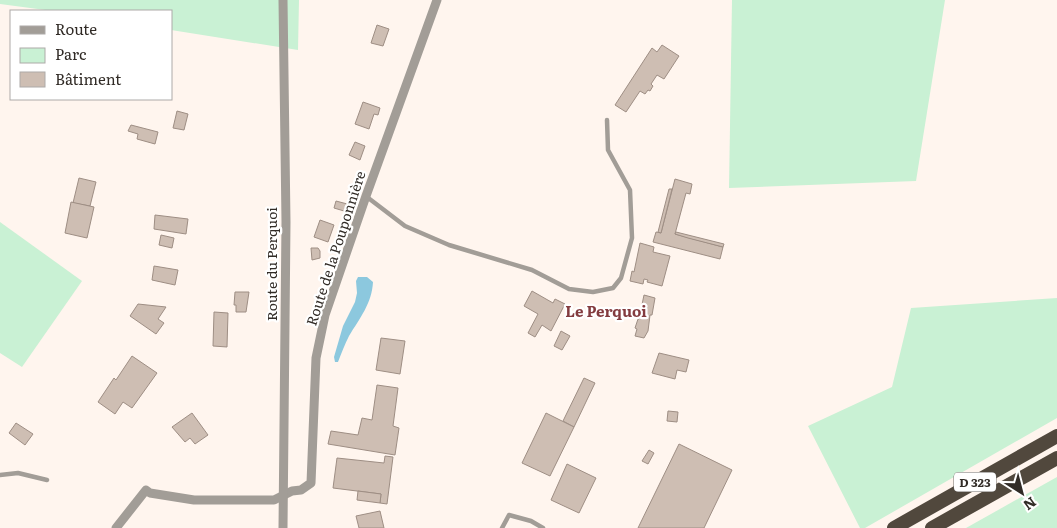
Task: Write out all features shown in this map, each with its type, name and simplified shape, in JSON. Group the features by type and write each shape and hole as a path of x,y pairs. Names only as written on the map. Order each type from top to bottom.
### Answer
{"highway":[{"name":"D 323","path":"894,528 1057,436"},
{"name":"D 323","path":"932,528 1057,458"}],"street":[{"name":"Route du Perquoi","path":"283,0 286,222 283,528"},
{"name":"Route de la Pouponnière","path":"283,494 301,490 311,484 316,358 326,315 366,196 437,0"},
{"path":"116,528 146,490 150,494 194,500 274,500 283,494"}],"lane":[{"path":"366,196 405,226 449,245 532,270 569,290 593,292 613,288 621,278 632,238 632,228 630,190 608,150 607,120"},
{"path":"0,475 18,473 47,480"},
{"path":"502,528 509,515 531,521 543,528"}],"green space":[{"path":"0,0 299,0 298,50 172,30 172,10 45,10 0,4"},
{"path":"732,0 945,0 916,181 729,188"},
{"path":"0,222 82,281 22,367 0,353"},
{"path":"1057,298 1057,418 865,528 860,528 808,426 892,387 911,308"},
{"path":"1057,477 1057,528 966,528"}],"water":[{"path":"358,277 367,277 373,282 372,290 365,310 349,336 338,362 335,362 334,357 343,326 355,302 357,293 356,281"}],"building":[{"path":"377,25 389,29 383,46 371,43"},
{"path":"662,45 679,56 664,79 657,75 651,84 653,86 650,91 648,90 645,94 640,91 626,112 615,105 652,48 657,52"},
{"path":"363,102 380,108 378,115 374,114 369,129 355,124"},
{"path":"177,111 188,114 184,130 173,128"},
{"path":"131,125 158,132 155,144 137,139 138,134 128,131"},
{"path":"355,142 365,146 360,160 349,155"},
{"path":"79,178 96,182 90,206 73,203"},
{"path":"675,179 692,184 690,194 686,193 675,234 723,247 720,259 653,242 656,232 661,233"},
{"path":"669,189 672,189 661,233 658,232"},
{"path":"336,201 351,205 350,210 345,209 344,211 334,208"},
{"path":"71,202 94,207 87,238 65,233"},
{"path":"155,215 188,219 186,234 154,229"},
{"path":"320,220 334,225 328,242 314,237"},
{"path":"676,232 724,244 723,247 675,234"},
{"path":"161,235 174,238 172,248 159,245"},
{"path":"640,243 654,247 653,252 670,256 662,286 647,282 648,280 644,279 643,284 630,281 632,271 634,272"},
{"path":"311,248 318,248 320,258 312,260"},
{"path":"154,266 178,270 175,285 152,280"},
{"path":"532,291 553,303 555,299 565,304 551,331 542,325 535,337 528,333 538,314 524,306"},
{"path":"235,292 249,292 246,312 236,312 236,305 234,305"},
{"path":"644,295 655,298 648,331 644,338 635,336 637,329 635,328"},
{"path":"138,304 166,307 158,319 164,323 156,334 130,316"},
{"path":"214,312 228,313 227,347 213,346"},
{"path":"561,331 570,336 562,350 554,346"},
{"path":"381,338 405,341 400,374 376,370"},
{"path":"659,353 689,360 686,372 677,370 675,379 652,373"},
{"path":"132,356 157,373 132,408 123,402 115,414 98,402"},
{"path":"584,378 595,383 574,427 563,421"},
{"path":"377,385 398,388 393,426 399,428 395,455 328,444 331,431 358,435 362,418 372,420"},
{"path":"668,411 678,412 677,422 667,421"},
{"path":"192,413 208,435 195,444 190,438 185,442 172,427"},
{"path":"546,413 574,427 550,476 522,463"},
{"path":"16,423 33,434 25,445 9,433"},
{"path":"679,444 732,470 704,528 638,528"},
{"path":"649,450 654,453 648,464 642,461"},
{"path":"385,456 393,457 387,504 380,503 381,494 333,488 337,458 384,463"},
{"path":"567,464 596,478 579,513 551,500"},
{"path":"358,491 381,494 380,503 357,500"},
{"path":"380,511 384,528 359,528 356,516"}],"district":[{"name":"Le Perquoi","path":"606,310"}]}
